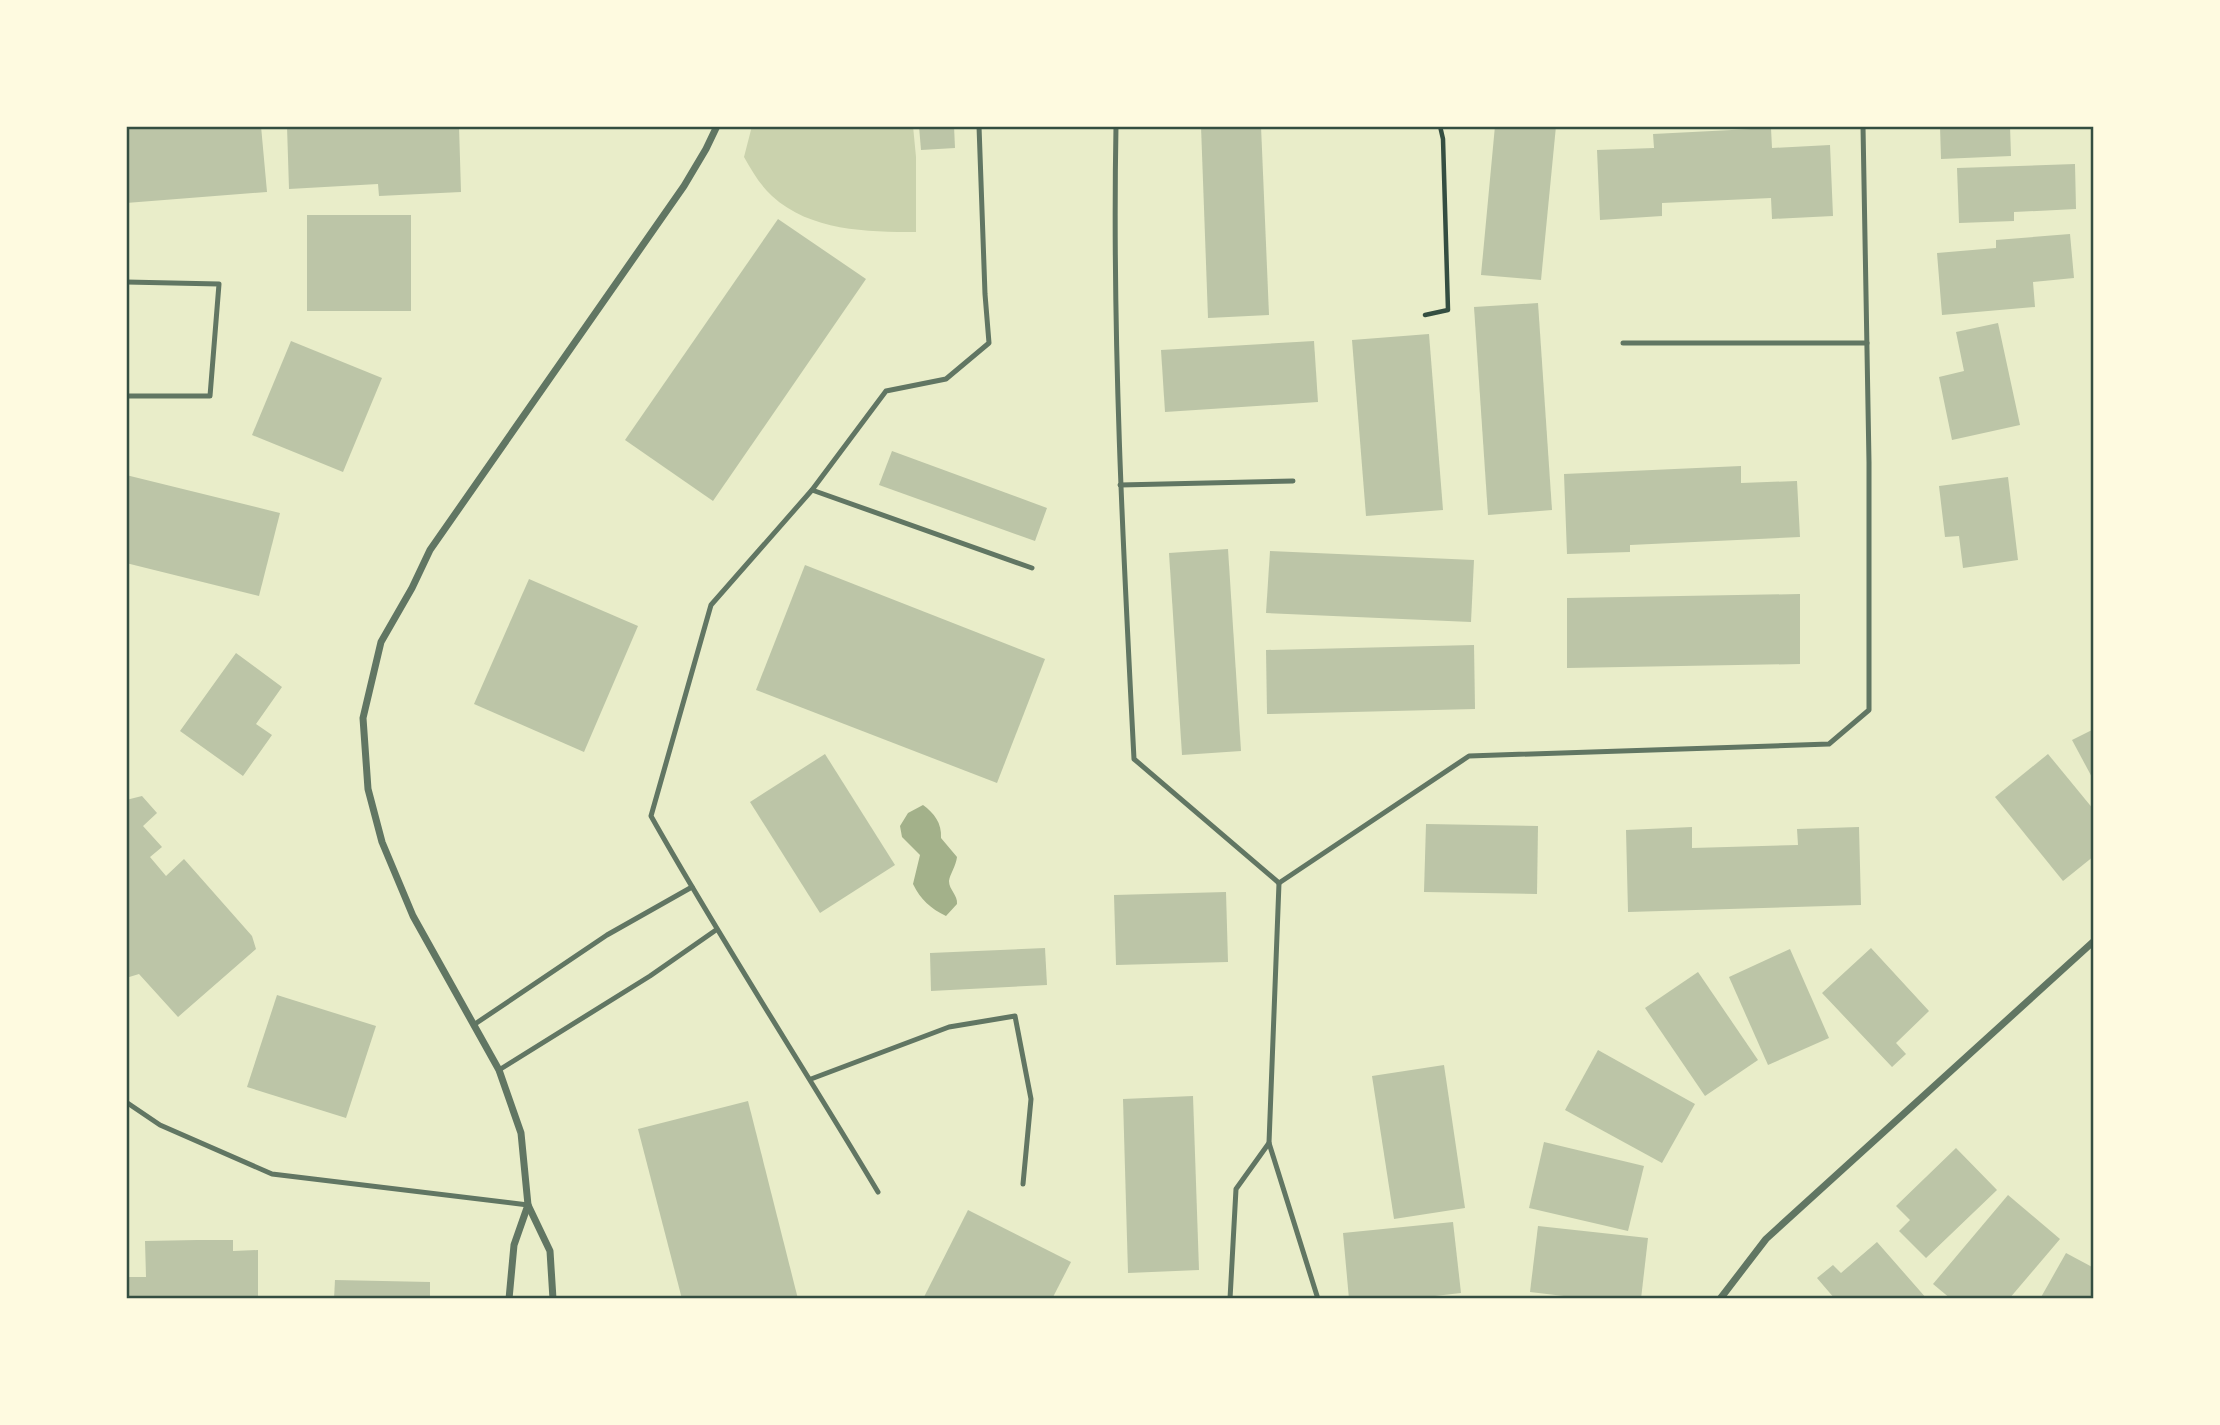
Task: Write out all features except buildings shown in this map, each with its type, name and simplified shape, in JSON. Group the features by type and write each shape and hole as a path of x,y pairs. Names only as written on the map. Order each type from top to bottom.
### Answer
{"street":[{"path":"553,1299 550,1251 528,1205 521,1133 499,1070 413,916 382,842 368,789 363,718 381,642 430,550 684,186 717,126"},
{"path":"1720,1299 1766,1239 2094,941"},
{"path":"509,1299 513,1245 528,1205"}],"lane":[{"path":"878,1192 811,1079 716,930 651,816 710,605 812,489 886,391 946,379 989,343 979,126"},
{"path":"1116,126 1114,239 1121,485 1134,759 1279,883"},
{"path":"1279,883 1469,756 1829,744 1869,710 1863,126"},
{"path":"126,282 219,284 210,396 126,396"},
{"path":"1623,343 1867,343"},
{"path":"1121,485 1293,481"},
{"path":"812,489 1032,568"},
{"path":"1279,883 1269,1143 1318,1299"},
{"path":"475,1024 607,935 692,887"},
{"path":"499,1070 650,976 716,930"},
{"path":"811,1079 948,1027 1015,1016 1031,1099 1023,1184"},
{"path":"126,1102 160,1125 272,1174 528,1205"},
{"path":"1230,1299 1236,1189 1269,1143"}],"path":[{"path":"1425,315 1448,310 1443,139 1440,126"}],"shaded area":[{"path":"752,126 913,126 916,157 916,232 840,227 821,223 787,208 764,187 744,157"},
{"path":"923,805 931,811 940,828 941,838 957,857 949,881 957,904 946,916 926,903 916,890 913,884 920,855 902,837 900,826 908,813"}]}
